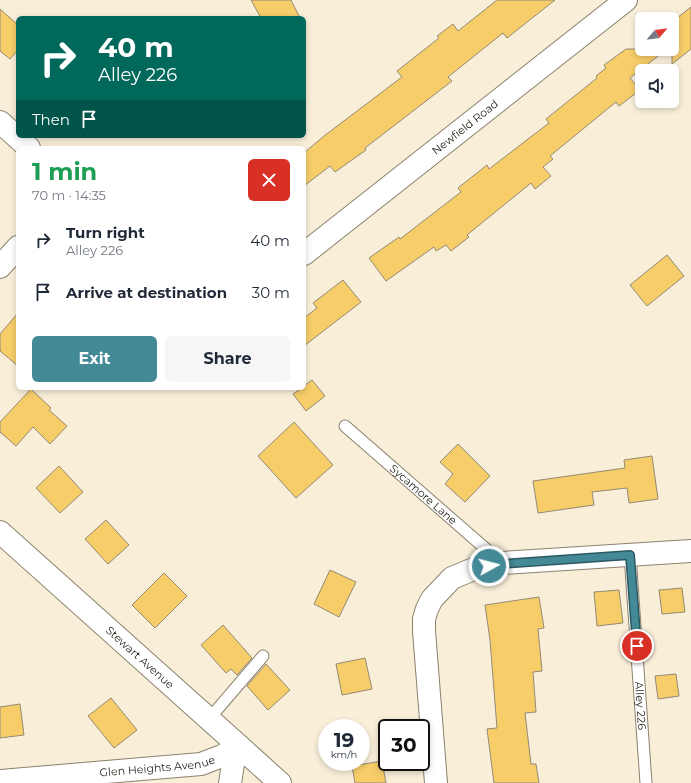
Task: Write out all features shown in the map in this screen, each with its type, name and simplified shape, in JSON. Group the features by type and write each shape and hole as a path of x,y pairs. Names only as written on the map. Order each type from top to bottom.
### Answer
{"street":[{"name":"Newfield Road","path":"306,252 626,0"},
{"path":"0,122 16,136"},
{"path":"18,138 28,146"},
{"path":"0,267 16,250"},
{"name":"Stewart Avenue","path":"0,532 280,783"},
{"path":"436,783 424,619 432,599 452,578 476,568 502,564 691,551"},
{"path":"230,783 233,764 239,746"},
{"name":"Glen Heights Avenue","path":"0,781 201,764 222,756 239,746"}],"lane":[{"name":"Sycamore Lane","path":"345,426 502,564"},
{"name":"Alley 226","path":"630,555 646,783"},
{"path":"209,719 263,656"}],"building":[{"path":"251,0 291,0 299,16 260,16"},
{"path":"497,0 555,0 507,38 503,33 448,77 452,81 365,148 366,150 335,172 330,166 306,184 306,151 402,77 397,71 439,38 437,36 453,24 458,31"},
{"path":"691,7 691,49 672,64 672,56 679,56 679,16"},
{"path":"0,9 16,23 16,52 10,59 0,51"},
{"path":"626,49 635,49 635,56 658,56 648,64 635,64 635,74 630,78 635,84 635,94 619,106 616,102 550,156 553,159 543,167 551,176 535,189 531,183 467,235 469,237 451,251 446,245 436,251 434,247 386,281 369,258 399,237 400,239 461,192 458,188 487,165 489,169 549,123 546,119 597,78 596,76 606,68 604,65"},
{"path":"667,255 684,276 647,306 630,285"},
{"path":"343,280 361,302 306,344 306,316 317,308 313,303"},
{"path":"16,315 16,364 0,351 0,334"},
{"path":"312,380 325,396 306,411 293,394 299,390 306,390 306,384"},
{"path":"30,390 32,390 51,408 49,410 67,426 50,444 33,427 16,446 0,432 0,422"},
{"path":"294,422 333,465 296,498 258,456"},
{"path":"458,444 490,476 465,502 445,484 453,474 440,462"},
{"path":"652,456 658,499 629,503 627,488 592,492 594,505 538,513 533,481 625,468 624,460"},
{"path":"59,466 83,492 60,513 36,488"},
{"path":"106,520 129,545 108,564 85,539"},
{"path":"330,570 356,582 339,617 314,604"},
{"path":"164,573 187,596 155,628 132,605"},
{"path":"682,588 685,612 662,614 659,590"},
{"path":"619,590 623,623 597,626 594,592"},
{"path":"539,597 544,628 538,629 542,671 533,672 536,712 525,713 531,764 536,764 539,783 494,783 487,729 497,728 490,640 485,605"},
{"path":"223,625 252,658 237,675 231,669 226,673 201,645"},
{"path":"365,658 372,689 342,695 336,664"},
{"path":"266,664 290,690 268,710 247,686"},
{"path":"676,674 679,696 658,699 655,676"},
{"path":"111,698 137,730 114,748 88,716"},
{"path":"20,704 24,735 0,738 0,707"},
{"path":"378,762 378,771 384,771 386,783 355,783 353,771 370,771 370,763"}],"route":[{"path":"489,566 630,555 637,646"}]}
